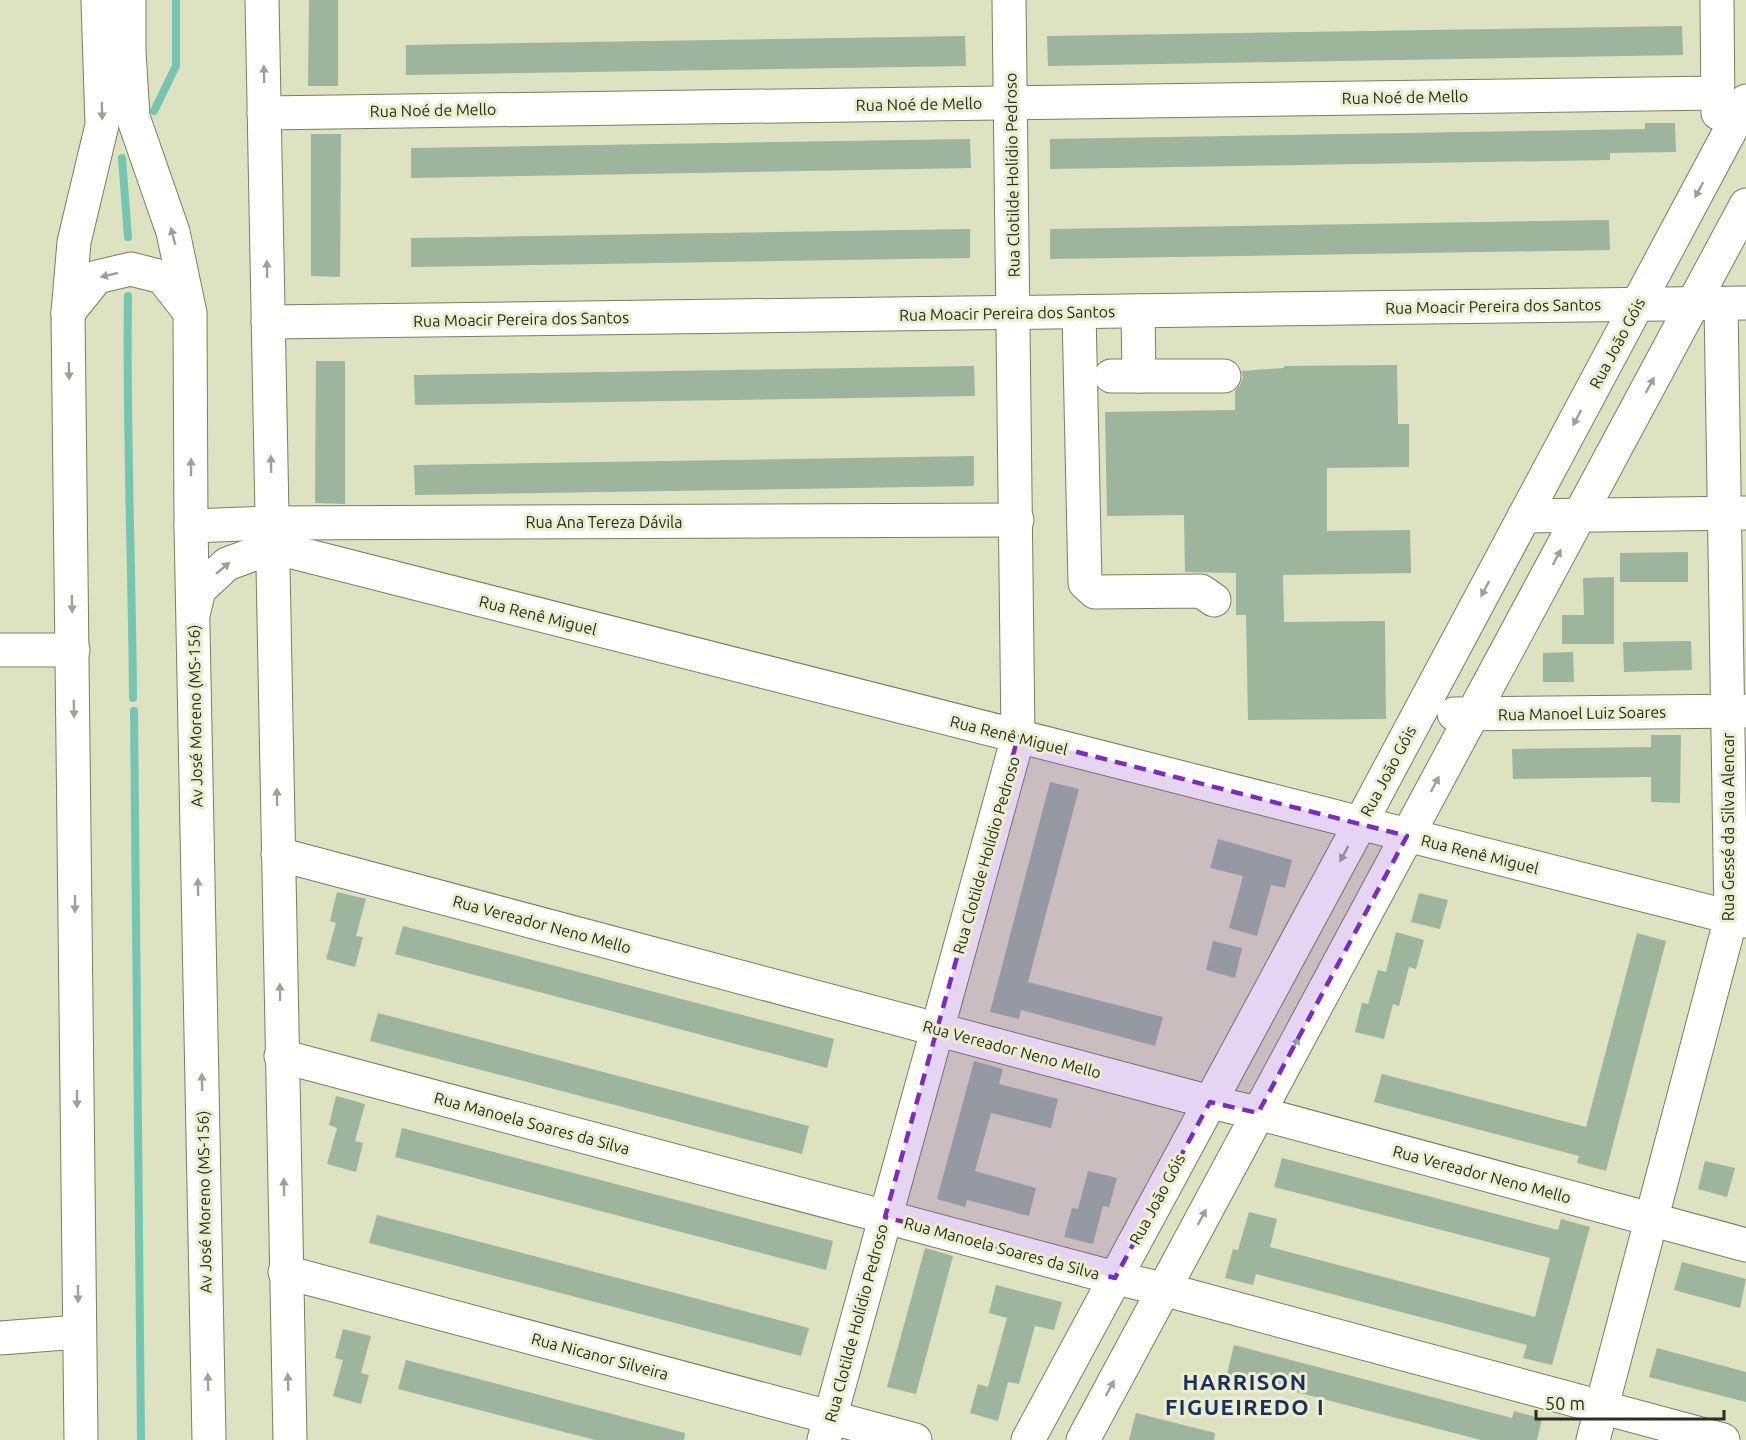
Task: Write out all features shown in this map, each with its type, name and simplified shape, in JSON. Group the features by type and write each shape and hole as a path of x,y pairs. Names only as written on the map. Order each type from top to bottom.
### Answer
{"street":[{"path":"81,1440 68,313 74,242 102,125 98,0"},
{"name":"Av José Moreno (MS-156)","path":"129,0 133,117 173,232 190,313 191,526 209,1440"},
{"path":"262,0 290,1440"},
{"name":"Rua Clotilde Holídio Pedroso","path":"827,1429 1018,737 1009,0"},
{"path":"1717,0 1732,97"},
{"name":"Rua Noé de Mello","path":"264,112 1011,102 1732,97"},
{"name":"Rua João Góis","path":"1028,1440 1718,154 1732,97"},
{"path":"1083,1440 1579,517 1720,303 1746,205"},
{"path":"68,313 97,278 131,269 162,277 190,313"},
{"name":"Rua Moacir Pereira dos Santos","path":"268,322 1720,303"},
{"name":"Rua Gessé da Silva Alencar","path":"1593,1440 1651,1220 1739,904 1735,514 1720,303"},
{"path":"1138,311 1125,376 1224,376"},
{"path":"1079,312 1085,583 1095,592 1202,591 1214,600"},
{"path":"1524,516 1735,514"},
{"name":"Rua Ana Tereza Dávila","path":"191,526 272,535 1017,520"},
{"path":"194,612 199,590 226,564 272,535"},
{"name":"Rua Renê Miguel","path":"272,535 1018,737 1407,836 1739,904"},
{"path":"0,650 73,650"},
{"name":"Rua Manoel Luiz Soares","path":"1417,715 1737,711"},
{"name":"Rua Vereador Neno Mello","path":"278,854 1258,1113 1746,1245"},
{"name":"Rua Manoela Soares da Silva","path":"281,1056 1163,1289 1723,1440"},
{"name":"Rua Nicanor Silveira","path":"285,1272 827,1429 915,1440"},
{"path":"0,1338 78,1332"}],"highlighted area":[{"path":"1018,737 1407,836 1258,1113 1210,1102 1115,1278 885,1217"}],"building":[{"path":"309,0 338,0 338,86 308,86"},
{"path":"1682,26 1683,55 1048,66 1047,36"},
{"path":"965,36 966,66 406,75 406,45"},
{"path":"1645,123 1675,123 1676,152 1610,153 1610,160 1050,169 1050,139 1645,129"},
{"path":"311,134 341,134 340,277 311,276"},
{"path":"970,139 971,168 411,178 411,148"},
{"path":"1609,220 1610,250 1050,259 1050,229"},
{"path":"970,229 970,258 411,267 411,238"},
{"path":"316,361 345,361 345,504 315,503"},
{"path":"1397,365 1398,424 1409,424 1409,467 1327,468 1327,531 1410,530 1411,573 1283,575 1284,622 1385,621 1386,719 1248,720 1246,615 1236,615 1236,573 1185,572 1184,515 1107,516 1105,412 1235,410 1235,391 1243,377 1242,371 1284,368 1284,366"},
{"path":"974,366 975,396 415,405 414,375"},
{"path":"974,456 974,486 415,495 414,465"},
{"path":"1688,552 1688,582 1620,582 1620,553"},
{"path":"1614,577 1614,644 1562,644 1562,615 1584,615 1583,578"},
{"path":"1691,641 1692,670 1624,672 1623,642"},
{"path":"1573,652 1574,682 1543,682 1543,653"},
{"path":"1651,735 1681,735 1680,803 1651,802 1651,777 1513,779 1512,749 1651,747"},
{"path":"1050,782 1079,789 1028,982 1163,1017 1155,1046 1021,1010 1019,1019 990,1012"},
{"path":"1218,839 1292,860 1285,888 1271,885 1257,936 1229,928 1243,876 1210,868"},
{"path":"337,892 366,899 356,936 363,937 355,967 326,959 336,923 330,921"},
{"path":"1419,893 1448,900 1440,929 1411,922"},
{"path":"403,926 834,1039 827,1068 395,954"},
{"path":"1396,932 1424,940 1416,969 1409,967 1399,1006 1393,1004 1384,1039 1355,1032 1362,1003 1368,1004 1378,970 1386,972"},
{"path":"1637,933 1666,941 1606,1171 1577,1163 1579,1156 1374,1102 1382,1074 1586,1127"},
{"path":"1213,941 1242,948 1235,978 1206,970"},
{"path":"378,1013 809,1126 802,1154 370,1041"},
{"path":"974,1061 1003,1069 999,1084 1058,1099 1051,1128 991,1113 975,1171 1036,1188 1029,1216 967,1200 965,1207 937,1199"},
{"path":"336,1096 365,1104 355,1141 363,1143 356,1172 327,1164 337,1128 329,1125"},
{"path":"402,1128 833,1241 826,1270 395,1157"},
{"path":"1282,1158 1558,1230 1561,1219 1590,1227 1552,1365 1523,1358 1527,1345 1256,1274 1253,1285 1225,1278 1233,1249 1238,1250 1249,1212 1277,1219 1270,1247 1535,1317 1550,1258 1274,1187"},
{"path":"1705,1161 1735,1168 1727,1197 1698,1189"},
{"path":"1088,1171 1117,1178 1109,1207 1103,1206 1093,1244 1064,1237 1072,1208 1078,1209"},
{"path":"377,1215 809,1328 801,1356 369,1243"},
{"path":"925,1248 953,1256 916,1394 887,1387"},
{"path":"1682,1262 1746,1279 1740,1308 1674,1290"},
{"path":"996,1285 1062,1302 1054,1330 1035,1326 1019,1384 1008,1382 998,1421 970,1413 978,1384 988,1387 1007,1318 989,1313"},
{"path":"343,1329 371,1336 361,1373 369,1375 361,1404 333,1396 343,1360 335,1358"},
{"path":"1234,1345 1512,1418 1514,1411 1542,1419 1537,1440 1481,1440 1227,1374"},
{"path":"1657,1348 1746,1372 1746,1402 1649,1377"},
{"path":"406,1360 685,1433 684,1440 595,1440 398,1389"},
{"path":"1136,1413 1215,1433 1214,1440 1129,1440"}],"waterway":[{"path":"154,111 176,66 176,0"},
{"path":"122,158 128,237"},
{"path":"128,296 133,698"},
{"path":"134,711 141,1440"}],"district":[{"name":"HARRISON FIGUEIREDO I","path":"1245,1394"}]}
